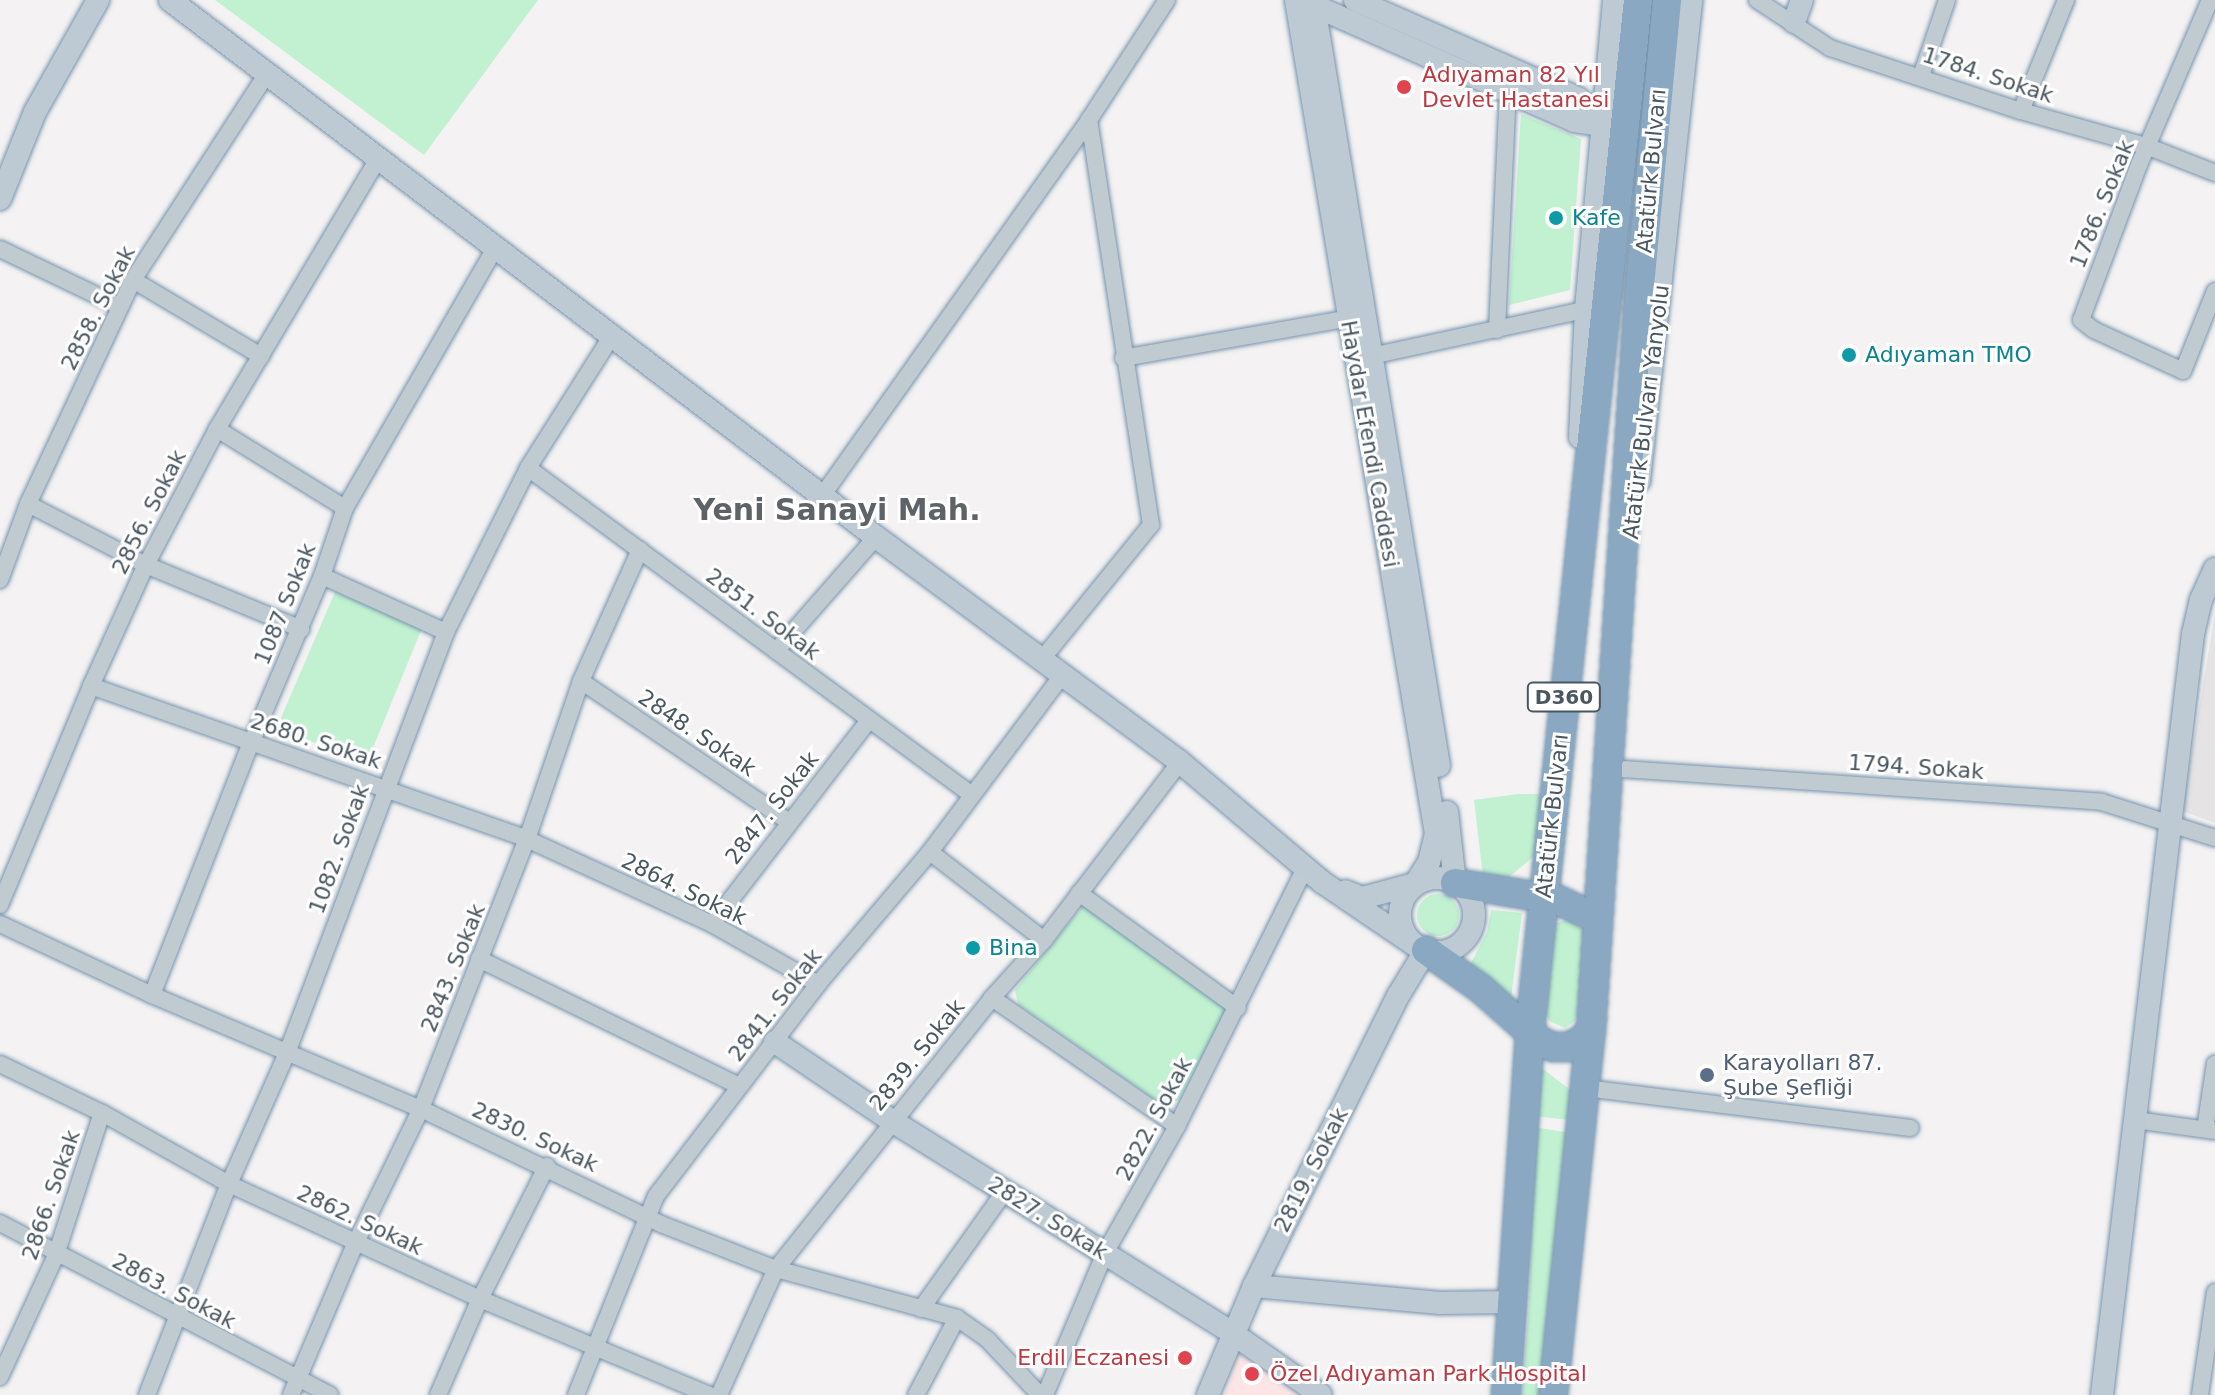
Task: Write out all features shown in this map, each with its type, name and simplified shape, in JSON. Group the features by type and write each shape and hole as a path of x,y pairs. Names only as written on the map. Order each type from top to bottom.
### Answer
{"highway":[{"name":"Atatürk Bulvarı","path":"1506,1395 1530,1031 1571,629 1596,307 1638,0"},
{"name":"Atatürk Bulvarı","path":"1553,1395 1591,1030 1639,297 1667,0"},
{"path":"1455,883 1572,904 1598,919"},
{"path":"1421,948 1480,988 1553,1047 1568,1047 1581,1041 1591,1030"}],"main road":[{"path":"0,199 35,112 98,0"},
{"path":"170,0 876,537 1180,762 1314,874 1421,948 1453,948 1471,929 1472,903 1455,883 1435,878 1362,898 1314,874"},
{"path":"1355,0 1579,99 1603,125"},
{"path":"1596,307 1603,125 1614,0"},
{"name":"Atatürk Bulvarı Yanyolu","path":"1618,633 1648,417 1691,0"},
{"path":"1794,22 1802,0"},
{"path":"1306,2 1574,121 1603,125"},
{"name":"Haydar Efendi Caddesi","path":"1306,2 1349,318 1365,357 1436,834 1429,862 1415,884"},
{"name":"Haydar Efendi Caddesi","path":"1306,2 1455,883"},
{"path":"2102,1395 2193,634 2201,600 2215,569"},
{"path":"1415,884 1400,908 1400,922 1421,948"},
{"name":"2819. Sokak","path":"1208,1395 1254,1286 1421,948"},
{"name":"2827. Sokak","path":"775,1042 892,1121 1232,1333 1321,1395"},
{"path":"1254,1286 1440,1303 1512,1302"}],"street":[{"path":"822,496 1089,120 1167,0"},
{"name":"1784. Sokak","path":"1757,0 1830,48 2021,111 2149,147 2215,173"},
{"path":"1921,76 1947,0"},
{"path":"2021,111 2066,0"},
{"name":"1786. Sokak","path":"2210,0 2182,59 2081,320 2094,330 2183,371 2215,291"},
{"name":"2858. Sokak","path":"0,580 28,504 119,306 267,74"},
{"path":"1497,330 1508,92"},
{"path":"1042,659 1151,525 1123,358 1089,120"},
{"name":"2856. Sokak","path":"0,905 91,686 146,565 217,429 378,159"},
{"name":"1087 Sokak","path":"152,995 251,743 301,629 345,508 495,248"},
{"path":"0,249 119,306"},
{"path":"133,280 261,356"},
{"path":"1365,357 1596,307"},
{"path":"1123,358 1349,318"},
{"name":"1082. Sokak","path":"147,1395 175,1316 229,1184 287,1053 446,632 528,468 611,337"},
{"path":"217,429 345,508"},
{"name":"2851. Sokak","path":"528,468 972,795"},
{"path":"28,504 146,565 301,629"},
{"path":"776,651 876,537"},
{"name":"2843. Sokak","path":"294,1388 356,1242 421,1109 527,839 581,681 640,550"},
{"path":"322,576 446,632"},
{"name":"2841. Sokak","path":"576,1395 656,1196 818,984 930,852 1063,674"},
{"name":"2848. Sokak","path":"581,681 788,821"},
{"name":"2680. Sokak","path":"91,686 527,839"},
{"name":"2847. Sokak","path":"712,924 788,821 869,720"},
{"name":"2839. Sokak","path":"719,1395 776,1269 992,998 1044,940 1180,762"},
{"name":"1794. Sokak","path":"1609,768 2102,802 2215,838"},
{"name":"2864. Sokak","path":"527,839 712,924 818,984"},
{"path":"930,852 1044,940"},
{"name":"2822. Sokak","path":"1042,1395 1105,1253 1177,1126 1238,1008 1287,899 1314,874"},
{"path":"1079,893 1238,1008"},
{"name":"2830. Sokak","path":"0,924 152,995 421,1109 648,1216 776,1269 957,1318 987,1339 1042,1395"},
{"path":"479,959 739,1086"},
{"path":"992,998 1177,1126"},
{"name":"2862. Sokak","path":"0,1064 102,1113 229,1184 480,1299 710,1395"},
{"path":"2135,1120 2210,1130 2215,1064"},
{"path":"1585,1088 1911,1128"},
{"name":"2866. Sokak","path":"0,1377 56,1255 102,1113"},
{"path":"438,1395 480,1299 547,1166"},
{"path":"921,1309 1005,1191"},
{"name":"2863. Sokak","path":"0,1223 175,1316 294,1388 330,1395"},
{"path":"2205,1389 2215,1292"},
{"path":"916,1395 957,1318"}],"shaded area":[{"path":"2215,613 2215,823 2182,811"},
{"name":"Özel Adıyaman Park Hospital","path":"1239,1353 1304,1395 1224,1395"}],"green space":[{"path":"215,0 538,0 424,155"},
{"path":"1521,114 1581,139 1570,290 1509,305"},
{"path":"335,592 422,628 366,765 277,727"},
{"path":"1545,794 1537,854 1504,881 1483,877 1474,800"},
{"path":"1438,894 1453,900 1459,915 1453,930 1438,936 1423,930 1417,915 1423,900"},
{"path":"1084,905 1230,1009 1179,1100 1169,1104 1157,1101 1018,1004 1015,990"},
{"path":"1491,910 1522,913 1511,998 1470,965 1487,932"},
{"path":"1570,919 1583,930 1579,1018 1565,1028 1549,1021 1546,1012 1553,924"},
{"path":"1539,1066 1573,1092 1570,1120 1534,1116"},
{"path":"1534,1127 1570,1133 1540,1395 1522,1395 1529,1305"}],"place":[{"name":"Adıyaman 82 Yıl Devlet Hastanesi","path":"1404,87"},
{"name":"Kafe","path":"1556,218"},
{"name":"Adıyaman TMO","path":"1849,355"},
{"name":"Bina","path":"973,948"},
{"name":"Karayolları 87. Şube Şefliği","path":"1707,1075"},
{"name":"Erdil Eczanesi","path":"1185,1358"},
{"name":"Özel Adıyaman Park Hospital","path":"1252,1374"}],"district":[{"name":"Yeni Sanayi Mah.","path":"837,510"}]}
